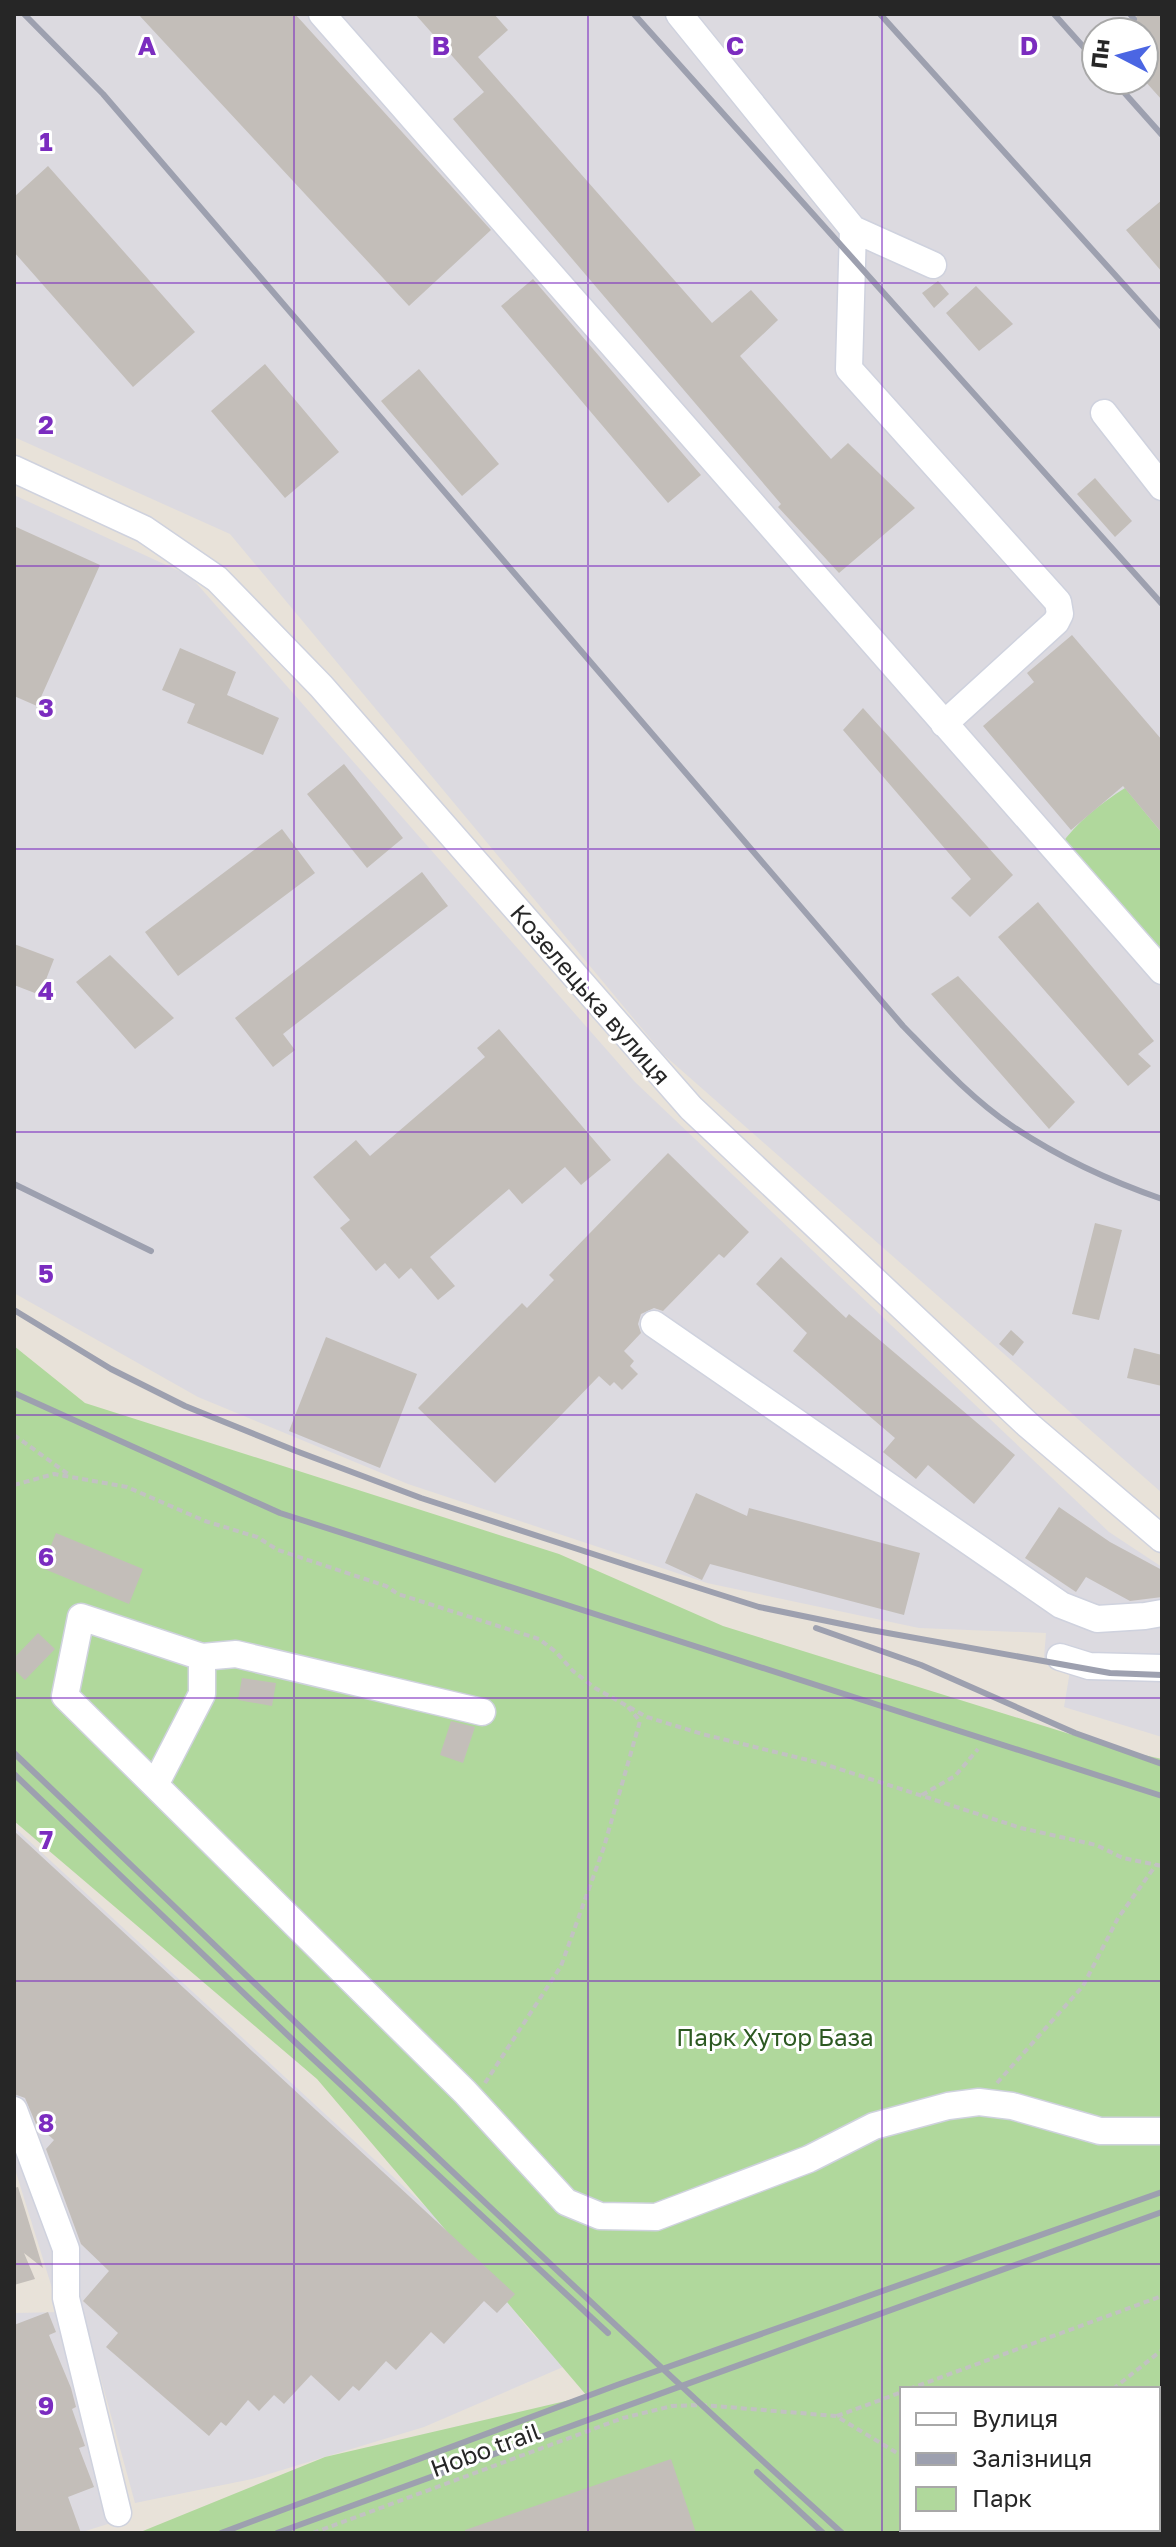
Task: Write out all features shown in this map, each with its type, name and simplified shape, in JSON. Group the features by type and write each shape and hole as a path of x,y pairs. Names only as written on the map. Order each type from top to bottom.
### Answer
{"street":[{"path":"322,14 1162,971"},
{"path":"679,14 853,229 933,265"},
{"path":"853,229 849,369 1058,602 1060,614 1056,622 944,724"},
{"path":"1104,413 1162,487"},
{"name":"Козелецька вулиця","path":"14,469 144,529 217,579 321,686 691,1108 1027,1424 1162,1539"},
{"path":"654,1324 1061,1605 1097,1619 1162,1613"},
{"path":"482,1712 236,1654 202,1657 81,1617 65,1696 473,2101 566,2202 600,2216 656,2217 809,2159 874,2126 948,2106 979,2102 1012,2106 1100,2131 1162,2131"},
{"path":"155,1785 202,1694 202,1657"},
{"path":"1060,1657 1089,1666 1162,1668"},
{"path":"14,2110 66,2249 66,2298 118,2513"}],"path":[{"path":"14,1435 69,1475"},
{"path":"14,1485 54,1474 127,1487 205,1521 257,1537 278,1550 386,1586 398,1594 539,1639 584,1679 647,1717 824,1764 1021,1828 1096,1845 1123,1858 1159,1866 1118,1918 1083,1986 979,2102"},
{"path":"473,2101 561,1966 604,1847 640,1721 626,1705"},
{"path":"922,1795 955,1776 978,1749"},
{"path":"914,2387 1162,2296"},
{"path":"1116,2387 1162,2350"},
{"path":"836,2416 900,2393"},
{"name":"Hobo trail","path":"313,2533 623,2418 672,2406 702,2405 836,2416"},
{"path":"836,2416 900,2455"}],"shaded area":[{"path":"14,14 1162,14 1162,1493 664,1055 230,534 14,437"},
{"path":"14,495 190,576 635,1082 1109,1532 1162,1567 1162,1737 1064,1707 1071,1665 1044,1658 1046,1633 919,1628 707,1583 408,1484 198,1397 14,1293"},
{"path":"14,1827 517,2291 520,2319 538,2340 549,2338 570,2364 424,2427 252,2479 135,2503 79,2299 57,2304 14,2166"},
{"path":"63,2312 111,2523 79,2533 14,2533 14,2313"}],"green space":[{"path":"1125,788 1162,833 1162,965 1060,846 1090,814"},
{"name":"Парк Хутор База","path":"14,1346 85,1403 559,1554 723,1626 1121,1750 1162,1759 1162,2533 138,2533 325,2457 587,2396 317,2079 14,1821"}],"building":[{"path":"138,14 295,14 491,230 409,306"},
{"path":"415,14 494,14 508,30 478,57 712,323 751,290 778,320 740,356 831,459 848,443 915,508 839,573 778,507 781,504 453,119 484,92"},
{"path":"1162,14 1162,100 1158,96 1160,16 1137,16"},
{"path":"48,166 195,332 133,387 14,252 14,197"},
{"path":"1162,200 1162,272 1126,230"},
{"path":"533,279 701,475 668,503 501,306"},
{"path":"938,281 949,294 934,308 922,293"},
{"path":"976,286 1013,324 979,351 946,313"},
{"path":"265,364 339,452 285,498 211,411"},
{"path":"419,369 499,464 462,496 381,401"},
{"path":"1095,478 1132,521 1115,537 1077,494"},
{"path":"14,526 100,565 37,706 14,696"},
{"path":"1072,635 1162,740 1162,833 1123,786 1071,830 983,726 1034,682 1027,673"},
{"path":"180,648 236,672 227,695 279,718 263,755 187,723 195,704 162,690"},
{"path":"863,708 1013,875 970,917 951,898 971,879 843,730"},
{"path":"344,764 403,838 367,868 307,794"},
{"path":"282,829 315,873 178,976 145,932"},
{"path":"422,872 448,906 283,1034 295,1050 273,1067 235,1018"},
{"path":"1038,902 1154,1041 1138,1054 1151,1066 1128,1086 998,937"},
{"path":"14,944 54,959 40,995 14,985"},
{"path":"110,955 174,1018 135,1049 76,982"},
{"path":"958,976 1075,1102 1049,1129 931,994"},
{"path":"499,1029 611,1160 581,1185 565,1167 522,1204 509,1189 430,1257 455,1286 438,1300 411,1268 399,1279 385,1263 376,1271 340,1228 350,1220 313,1177 356,1140 370,1156 485,1057 477,1048"},
{"path":"668,1153 749,1232 724,1258 719,1254 663,1311 654,1308 641,1314 638,1324 641,1333 624,1351 634,1361 630,1366 638,1374 622,1390 614,1382 610,1386 599,1376 495,1483 418,1408 522,1303 527,1308 554,1280 549,1275"},
{"path":"1095,1223 1122,1230 1099,1320 1072,1314"},
{"path":"781,1257 846,1318 849,1314 1015,1455 974,1504 928,1465 916,1479 883,1452 895,1438 793,1351 807,1333 756,1284"},
{"path":"1011,1330 1024,1342 1013,1356 999,1344"},
{"path":"326,1337 417,1374 380,1468 289,1431"},
{"path":"1134,1348 1162,1355 1162,1386 1127,1378"},
{"path":"696,1493 747,1516 749,1508 920,1553 904,1615 710,1564 702,1580 665,1563"},
{"path":"1059,1507 1110,1542 1162,1570 1162,1597 1130,1601 1086,1577 1076,1592 1025,1558"},
{"path":"56,1533 143,1569 129,1604 42,1568"},
{"path":"38,1633 55,1649 25,1680 14,1669 14,1658"},
{"path":"242,1678 276,1683 272,1706 238,1700"},
{"path":"451,1721 475,1727 463,1763 440,1755"},
{"path":"14,1831 515,2294 497,2313 484,2301 444,2344 431,2332 396,2370 386,2361 359,2391 353,2386 339,2401 311,2375 284,2404 274,2395 259,2411 248,2400 226,2426 221,2422 209,2436 106,2347 118,2333 83,2301 109,2271 81,2244 46,2149 54,2140 36,2124 25,2098 14,2094"},
{"path":"18,2187 43,2268 24,2253 35,2279 14,2285 14,2188"},
{"path":"48,2312 56,2332 49,2335 71,2388 76,2407 72,2409 85,2446 79,2448 94,2487 68,2497 81,2533 14,2533 14,2325"},
{"path":"671,2459 696,2533 465,2533 465,2530"}],"railway":[{"path":"24,14 103,94 903,1026 969,1092 1012,1126 1085,1167 1162,1199"},
{"path":"634,14 1162,604"},
{"path":"880,14 1162,327"},
{"path":"1054,14 1080,43"},
{"path":"1127,96 1162,135"},
{"path":"14,1184 151,1251"},
{"path":"14,1310 111,1369 185,1406 421,1498 636,1568 759,1607 871,1630 1110,1673 1162,1675"},
{"path":"14,1393 280,1513 1162,1796"},
{"path":"816,1628 921,1665 1075,1733 1162,1764"},
{"path":"14,1753 529,2244 842,2533"},
{"path":"14,1774 295,2042 608,2333"},
{"path":"221,2533 617,2385 1162,2192"},
{"path":"277,2533 1162,2212"},
{"path":"757,2472 823,2533"}]}
